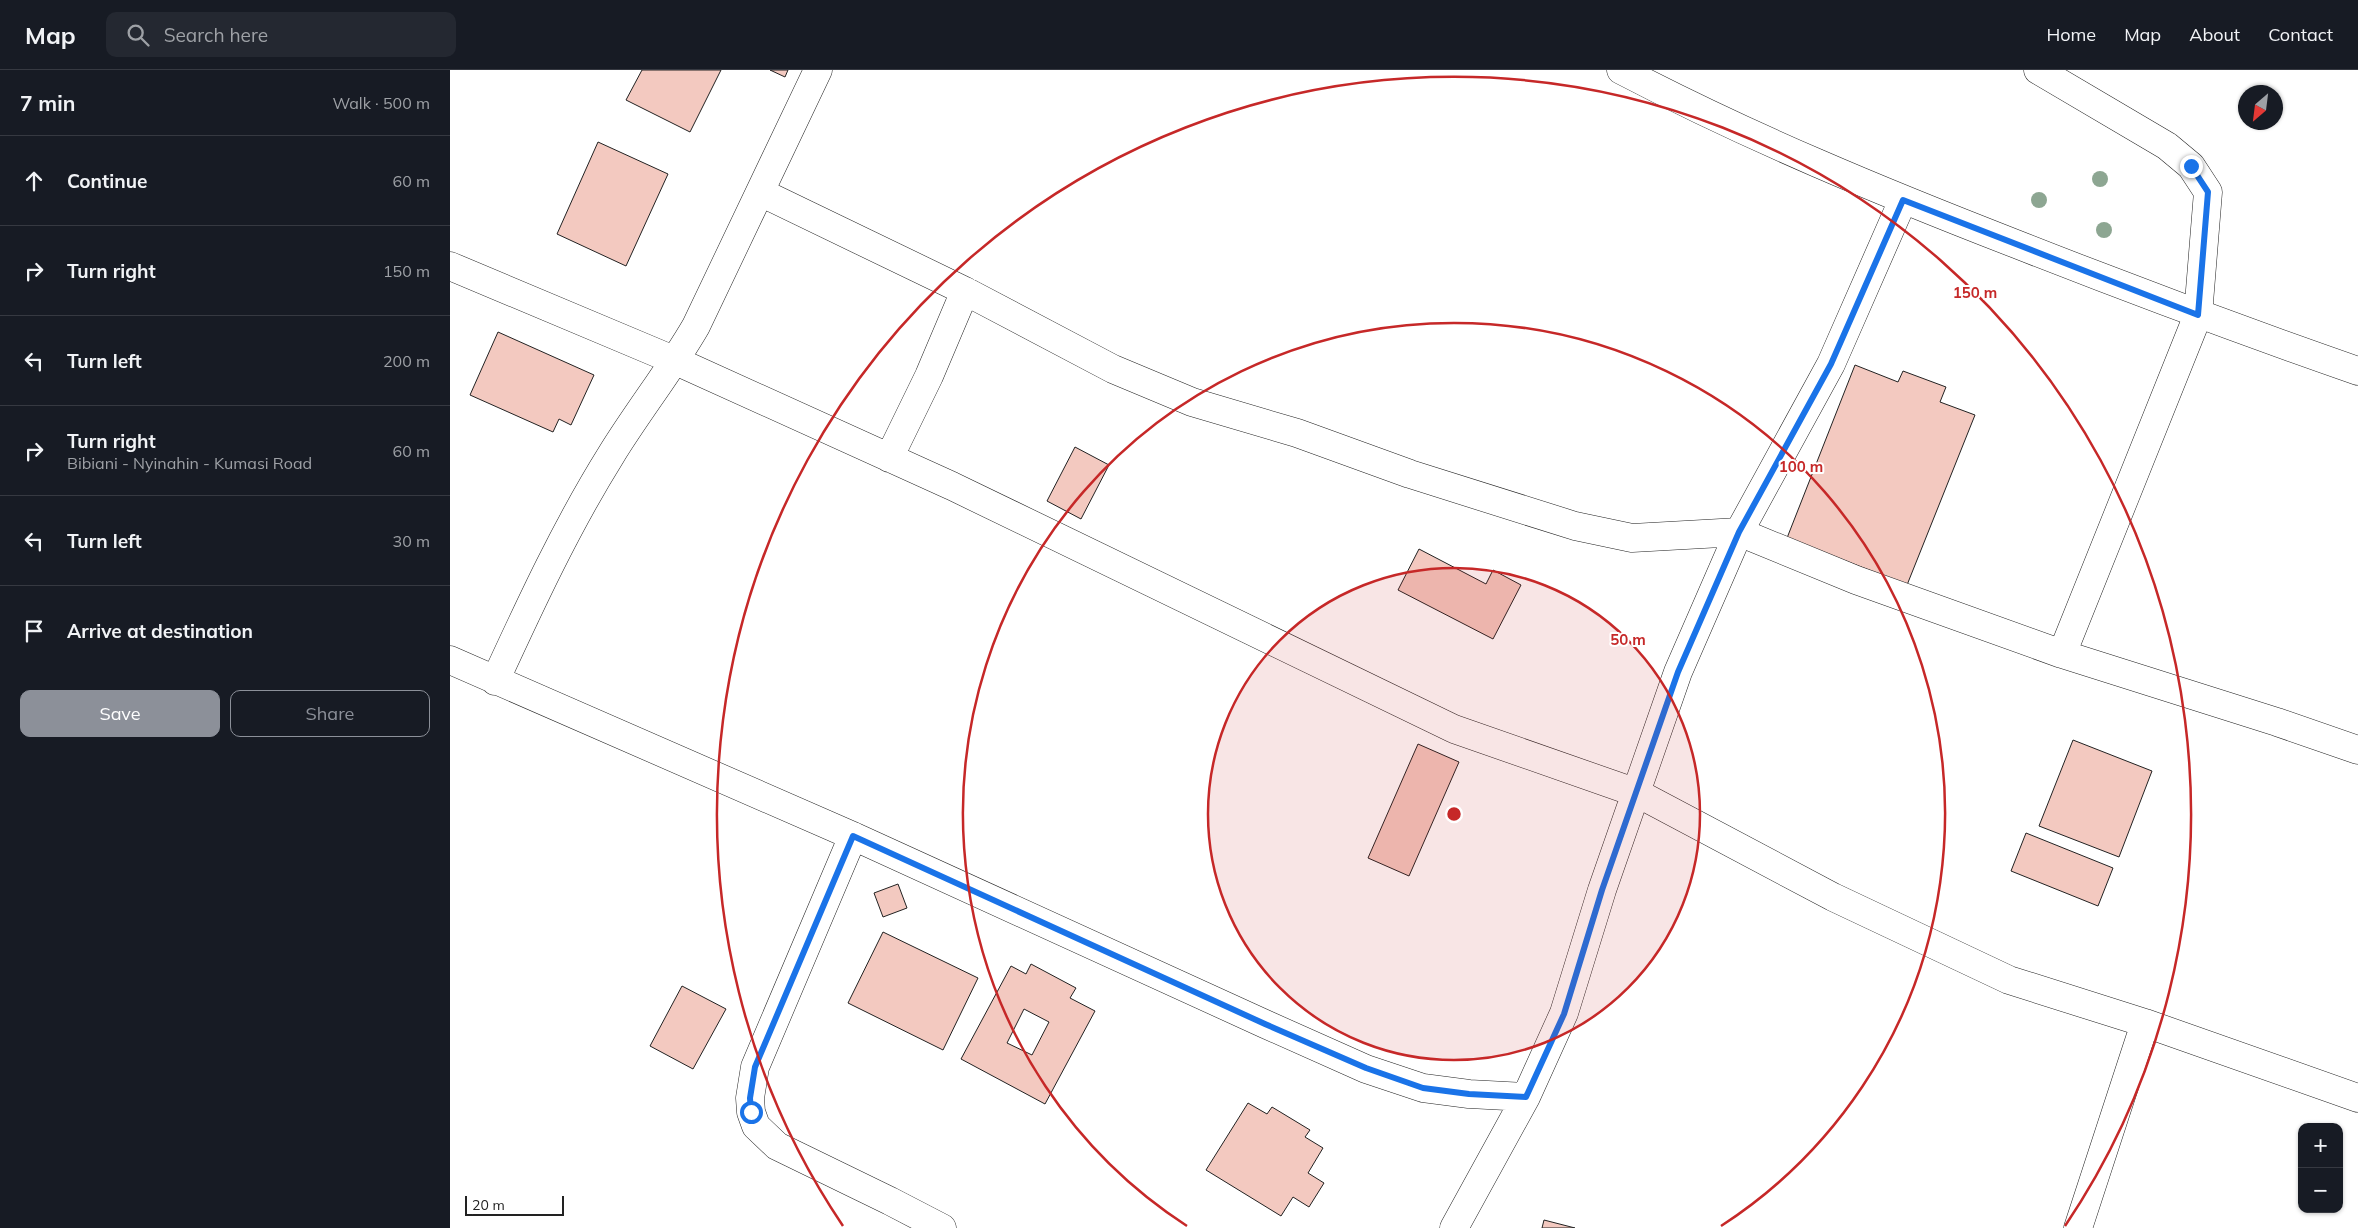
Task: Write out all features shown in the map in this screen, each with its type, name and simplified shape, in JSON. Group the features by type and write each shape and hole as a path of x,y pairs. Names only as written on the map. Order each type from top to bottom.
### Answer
{"street":[{"path":"495,681 554,561 610,457 676,361 696,326 818,70"},
{"path":"1621,70 1702,112 1903,200 2198,315 2358,371"},
{"path":"2038,70 2167,146 2191,166 2208,192 2198,315 2062,654"},
{"path":"760,192 965,291 1113,369 1192,402 1297,433 1496,502 1575,526 1632,538 1739,532 1856,580 2062,654 2277,722 2358,750"},
{"path":"1454,1228 1526,1097 1564,1014 1602,890 1678,672 1739,532 1831,364 1903,200"},
{"path":"450,266 676,361 890,458 1454,729 1637,793 1833,897 2008,980 2145,1023 2358,1098"},
{"path":"890,458 929,376 965,291"},
{"path":"450,660 853,836 1265,1024 1366,1068 1423,1088 1469,1094 1526,1097"},
{"path":"853,836 755,1067 750,1098 751,1112 756,1126 777,1146 942,1228"},
{"path":"2078,1228 2145,1023"}],"building":[{"path":"642,70 721,70 690,132 626,100"},
{"path":"770,70 788,70 785,77"},
{"path":"598,142 668,174 626,266 557,234"},
{"path":"498,332 594,375 571,425 559,419 553,432 470,395"},
{"path":"1855,365 1898,382 1903,371 1946,387 1940,402 1975,415 1907,585 1787,538"},
{"path":"1075,447 1109,465 1081,519 1047,501"},
{"path":"1419,549 1486,584 1493,570 1521,585 1493,639 1398,590"},
{"path":"2073,740 2152,771 2119,857 2039,826"},
{"path":"1418,744 1459,762 1409,876 1368,858"},
{"path":"2026,833 2113,868 2098,906 2011,871"},
{"path":"898,884 907,908 883,917 874,893"},
{"path":"883,932 978,978 943,1050 848,1003"},
{"path":"1031,964 1076,988 1070,998 1095,1011 1045,1104 961,1059 1011,966 1026,974","holes":["1024,1009 1049,1022 1032,1055 1007,1043"]},
{"path":"682,986 726,1009 693,1069 650,1046"},
{"path":"1248,1103 1267,1114 1272,1107 1310,1130 1305,1137 1323,1148 1308,1173 1324,1183 1309,1207 1293,1197 1281,1216 1206,1170"},
{"path":"1544,1220 1575,1228 1542,1228"}],"route":[{"path":"751,1112 750,1098 755,1067 853,836 1265,1024 1366,1068 1423,1088 1469,1094 1526,1097 1545,1060 1564,1014 1602,890 1678,672 1739,532 1831,364 1903,200 2198,315 2208,192 2191,166"}]}
